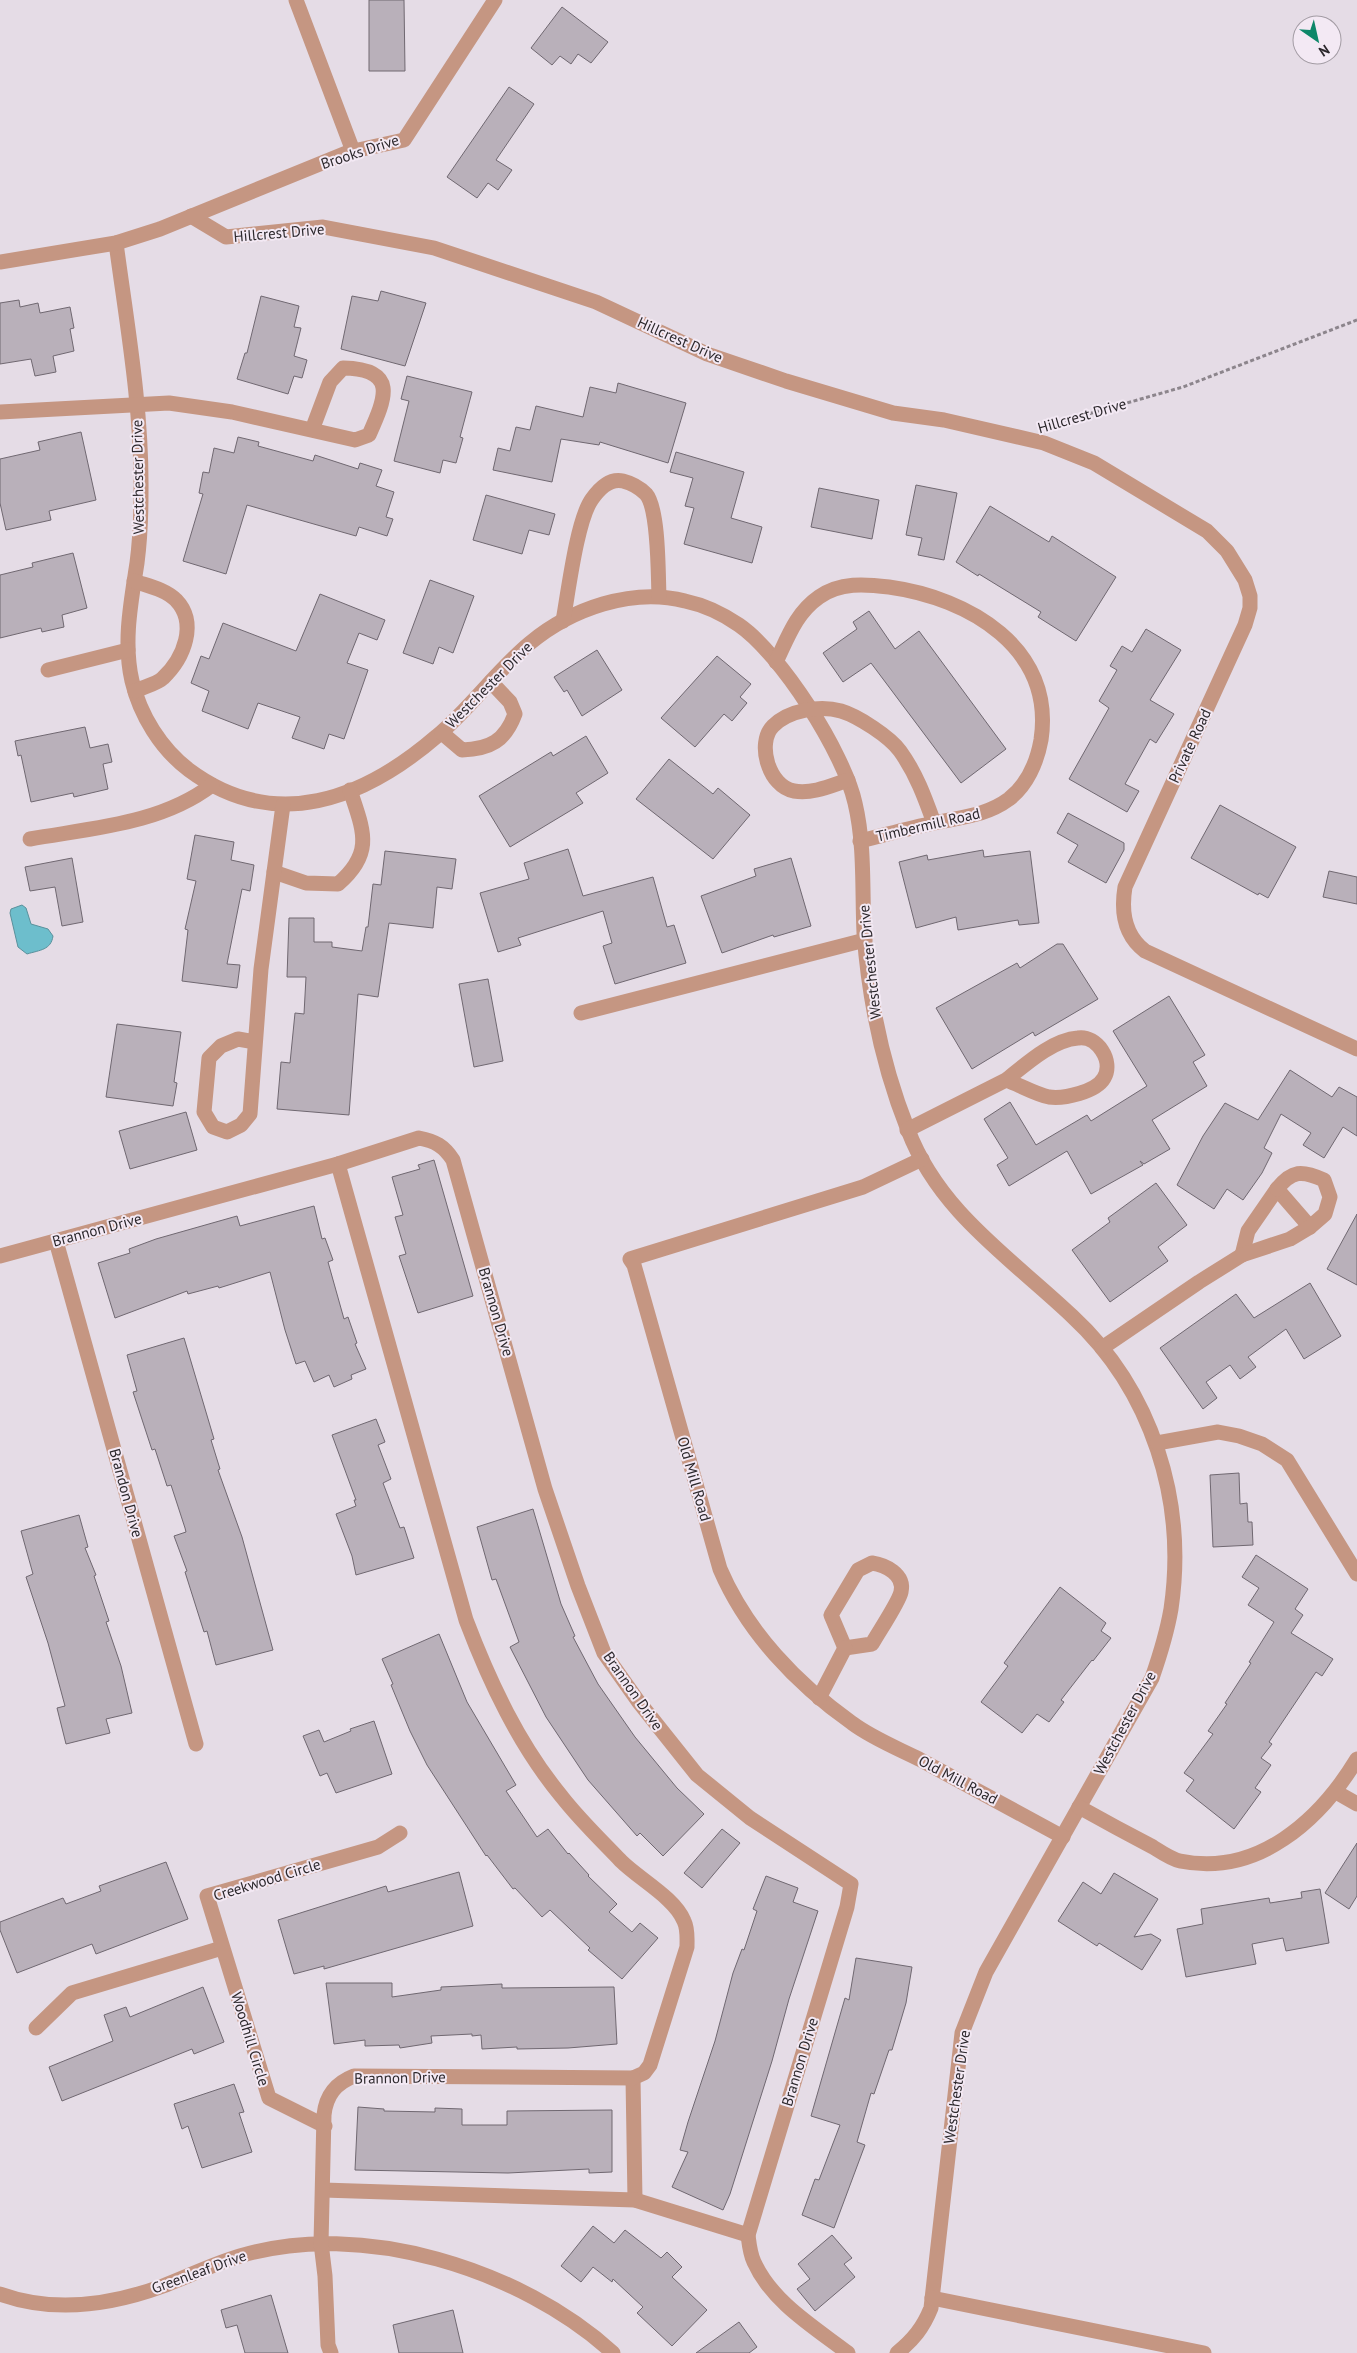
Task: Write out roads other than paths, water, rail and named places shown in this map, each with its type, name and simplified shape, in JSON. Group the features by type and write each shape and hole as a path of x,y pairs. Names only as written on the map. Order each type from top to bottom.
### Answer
{"street":[{"path":"296,0 353,151"},
{"name":"Brooks Drive","path":"191,216 353,151 404,140 495,0"},
{"path":"0,262 116,242 160,230 191,216"},
{"name":"Hillcrest Drive","path":"191,216 226,237 323,227 434,248 596,302 707,354 777,378 893,413 944,420 1011,436"},
{"name":"Westchester Drive","path":"116,242 136,404 142,490 138,553 128,624 128,650 135,691 154,732 168,751 188,769 212,785 231,794 283,805 302,805 322,801 363,786 402,764 442,733 526,646 563,621 606,604 639,597 659,596 688,601 739,625 760,643 776,662 809,709 833,746 855,799 860,842 864,940 879,1046 908,1130 922,1159 940,1189 962,1216 987,1242 1076,1319 1102,1348 1124,1378 1157,1443 1168,1484 1173,1520 1175,1562 1166,1635 1152,1678 986,1972 962,2033 932,2298 925,2324 916,2336 896,2353"},
{"path":"0,412 169,403 232,412 355,440 369,435 381,409 383,386 378,376 361,368 343,368 330,382 312,430"},
{"name":"Private Road","path":"1011,436 1044,443 1094,463 1207,531 1226,551 1245,580 1250,596 1250,608 1245,625 1125,887 1122,902 1124,918 1130,933 1145,951 1357,1049"},
{"path":"563,621 580,530 591,500 604,484 621,481 636,486 647,495 654,514 659,596"},
{"path":"134,581 162,591 175,600 184,611 189,630 182,653 163,679 135,691"},
{"name":"Timbermill Road","path":"776,662 798,616 813,601 821,595 844,586 864,584 904,589 960,607 978,616 998,630 1016,648 1032,673 1040,692 1042,707 1043,725 1039,754 1031,772 1009,798 991,810 970,817 934,823 860,842"},
{"path":"48,670 128,650"},
{"path":"442,733 462,750 480,750 498,741 510,727 515,714 510,702 491,682"},
{"path":"848,780 810,793 791,791 777,781 766,760 765,741 772,726 784,718 809,709 841,711 876,729 899,750 917,778 934,823"},
{"path":"30,839 163,813 194,799 212,785"},
{"path":"274,872 306,883 338,884 352,872 361,851 364,833 350,790"},
{"path":"256,1042 238,1039 221,1046 209,1058 204,1112 213,1127 227,1132 241,1125 250,1114 256,1042 261,969 283,805"},
{"path":"580,1013 864,940"},
{"path":"908,1130 1006,1080 1050,1048 1079,1037 1089,1039 1105,1054 1107,1065 1104,1078 1095,1087 1068,1098 1048,1096 1006,1080"},
{"name":"Brannon Drive","path":"0,1256 338,1164 419,1138 433,1140 445,1149 453,1160 545,1489 578,1586 604,1652 638,1702 697,1776 750,1818 851,1884 844,1916 748,2235 753,2261 770,2286 799,2316 848,2353"},
{"name":"Old Mill Road","path":"922,1159 863,1188 630,1259 634,1265 724,1577 748,1621 788,1668 819,1698 853,1724 1063,1837"},
{"path":"338,1164 466,1620 487,1674 535,1761 561,1797 631,1871 676,1907 684,1921 687,1932 686,1947 650,2065 644,2073 633,2078 635,2200"},
{"path":"1102,1348 1242,1255 1290,1238 1310,1227 1325,1214 1330,1197 1324,1180 1309,1173 1295,1174 1286,1178 1248,1231 1242,1255"},
{"path":"1277,1190 1310,1227"},
{"name":"Brandon Drive","path":"56,1241 196,1744"},
{"path":"1157,1443 1218,1432 1239,1436 1262,1444 1287,1460 1357,1574"},
{"path":"872,1562 886,1566 899,1578 902,1592 872,1644 845,1648 831,1615 858,1570 872,1562"},
{"path":"819,1698 845,1648"},
{"path":"1079,1807 1178,1861 1224,1862 1250,1856 1272,1847 1307,1823 1336,1792 1357,1759"},
{"path":"1336,1792 1357,1804"},
{"name":"Creekwood Circle","path":"222,1948 207,1896 378,1847 400,1833"},
{"path":"36,2028 72,1994 222,1948"},
{"name":"Woodhill Circle","path":"222,1948 269,2098 325,2126"},
{"name":"Brannon Drive","path":"331,2353 328,2345 326,2276 321,2243 325,2104 331,2092 342,2080 354,2076 633,2078"},
{"path":"322,2190 635,2200 748,2235"},
{"name":"Greenleaf Drive","path":"0,2294 44,2304 78,2305 109,2301 162,2286 209,2266 242,2255 271,2249 321,2243 399,2250 435,2258 526,2294 566,2317 613,2353"},
{"path":"932,2298 1170,2350 1204,2353"}],"water":[{"path":"22,905 26,908 31,924 48,929 53,936 52,941 47,947 27,954 18,947 10,913 11,909"}]}
